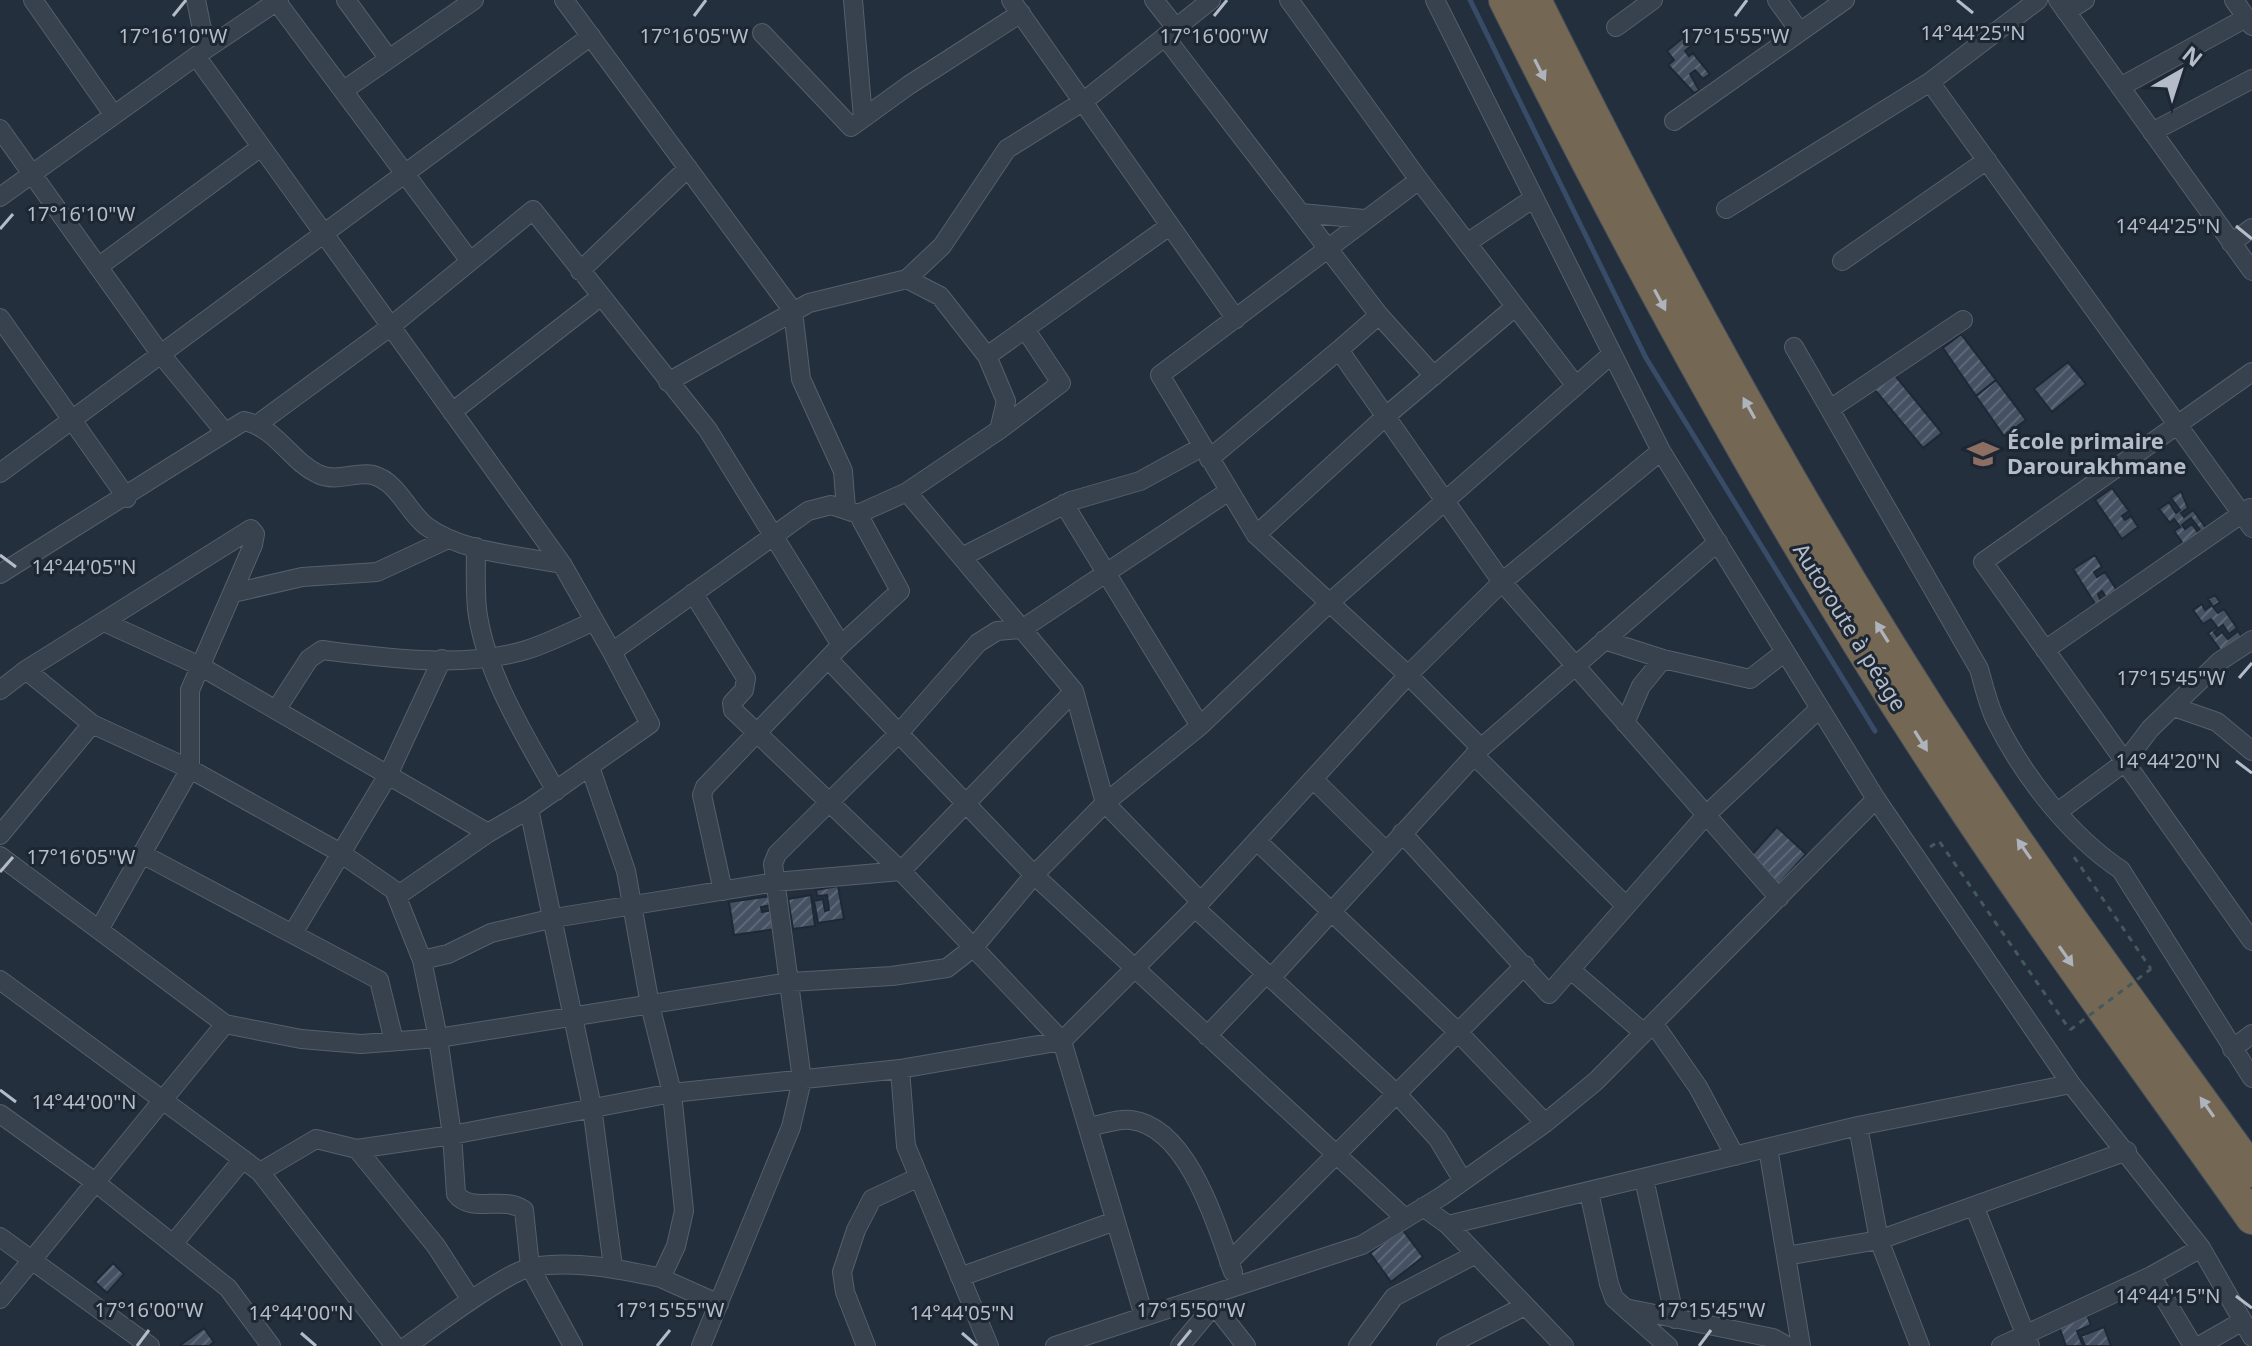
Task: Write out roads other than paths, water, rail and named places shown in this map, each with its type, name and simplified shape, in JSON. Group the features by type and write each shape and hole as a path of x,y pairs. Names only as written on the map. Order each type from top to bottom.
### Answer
{"highway":[{"name":"Autoroute à péage","path":"1505,0 1600,189 1707,387 1831,598 1959,800 2252,1218"},
{"path":"1535,0 1621,174 1740,391 1854,587 1969,771 2252,1171"}],"street":[{"path":"33,0 113,114"},
{"path":"196,0 201,52 261,147 562,564 650,724 556,791 488,833 397,896"},
{"path":"346,0 389,59"},
{"path":"344,90 474,0"},
{"path":"564,0 793,311 801,379 843,471 852,511 900,591 835,652 711,780 702,795 723,891"},
{"path":"853,0 863,118"},
{"path":"1154,0 1170,32 1301,213 1379,315 1434,376"},
{"path":"668,382 809,303 907,279 942,246 1007,149 1084,101 1211,0"},
{"path":"1289,0 1419,180 1576,386"},
{"path":"1435,0 1661,451 1876,799 2071,1084 2201,1248 2241,1334 2196,1346 2151,1276"},
{"path":"1616,27 1653,0"},
{"path":"1777,0 1800,32"},
{"path":"1674,121 1845,0"},
{"path":"1726,209 1930,82 2038,0"},
{"path":"2085,0 2062,6 2252,271"},
{"path":"2120,87 2249,22 2234,0"},
{"path":"0,197 113,114 278,1 470,261"},
{"path":"762,33 851,127 1016,7 1084,101 1168,227 1236,319"},
{"path":"0,473 159,352 591,36"},
{"path":"2152,132 2252,79"},
{"path":"1930,82 2178,425 2249,516 2045,650"},
{"path":"0,129 159,352 224,431"},
{"path":"98,267 261,147"},
{"path":"1842,261 1987,160"},
{"path":"580,271 688,168"},
{"path":"1419,180 1326,246 1236,319 1160,375 1256,535 1408,675 1626,906"},
{"path":"1467,243 1534,198"},
{"path":"258,424 390,327 533,210 708,430 773,535 835,652 899,733 1034,875 1405,1218"},
{"path":"1301,213 1364,219"},
{"path":"987,356 1168,227"},
{"path":"2231,243 2252,228"},
{"path":"907,279 940,296 987,356 1006,401 999,430"},
{"path":"452,412 600,297"},
{"path":"1256,535 1386,416 1515,307"},
{"path":"962,557 1064,504 1140,481 1206,453 1339,350 1379,315"},
{"path":"1830,409 1963,320"},
{"path":"3,329 127,498"},
{"path":"612,652 808,511 831,505 852,511 907,492 999,430 1061,383 1025,329"},
{"path":"1794,347 1979,669 1995,720 2037,786 2090,849 2121,870 2252,1078"},
{"path":"1339,350 1502,582 1779,898"},
{"path":"0,856 225,1024 301,1039 361,1044 438,1038 790,982 892,976 947,968 974,947 1034,875 1105,803 1200,726 1328,604 1612,354"},
{"path":"2252,372 1983,562 2252,941"},
{"path":"0,574 127,498 224,431 244,421 258,424 319,475 346,478 372,475 392,487 424,524 448,539 562,564"},
{"path":"260,1172 316,1139 357,1149 452,1135 672,1093 900,1069 1062,1041 1198,905 1408,675 1502,582 1661,451"},
{"path":"701,1346 791,1127 802,1080 773,864 777,854 899,733 978,643 997,631 1022,629 1229,491"},
{"path":"907,492 1074,691 1105,803 1268,976 1397,1094 1438,1139 1463,1181"},
{"path":"1064,504 1200,726"},
{"path":"0,690 26,670 251,529 255,534 190,690 190,769 100,928"},
{"path":"233,593 302,577 377,572 448,539"},
{"path":"1207,1036 1331,911 1477,751 1718,542"},
{"path":"476,547 477,610 492,658 516,721 556,791"},
{"path":"693,593 746,678 744,690 732,703 733,710 901,871 1062,1041 1144,1316"},
{"path":"276,710 309,659 322,650 442,659 492,658 528,650 594,621"},
{"path":"104,622 200,666 488,833"},
{"path":"1604,640 1663,659 1750,679 1785,652"},
{"path":"2059,811 2125,762 2220,661 2252,640"},
{"path":"293,933 388,775 442,659"},
{"path":"1625,723 1641,686 1663,659"},
{"path":"26,670 92,724 190,769 339,852 390,885 422,960 438,1038 452,1135 456,1194 468,1203 511,1203 524,1210 530,1267 573,1346"},
{"path":"422,960 448,954 491,933 554,918 775,882 901,871 1074,691"},
{"path":"2174,707 2217,722 2252,751"},
{"path":"1402,833 1549,994 1706,815 1820,708"},
{"path":"0,835 92,724"},
{"path":"590,767 626,871 650,1005 672,1093 684,1211 676,1246 661,1278"},
{"path":"1313,779 1386,851"},
{"path":"1055,1346 1144,1316 1214,1299 1237,1286 1362,1245 1463,1181 1545,1123 1596,1081 1876,799"},
{"path":"529,809 575,1014 592,1107 613,1267"},
{"path":"1257,841 1458,1032 1545,1123"},
{"path":"142,854 379,980 394,1041"},
{"path":"1229,1262 1525,965"},
{"path":"1571,970 1649,1029 1698,1087 1735,1156"},
{"path":"0,980 260,1172 395,1346"},
{"path":"0,1299 225,1024"},
{"path":"2232,1049 2252,1034"},
{"path":"900,1069 906,1146 989,1346"},
{"path":"1448,1225 1858,1126 2071,1084"},
{"path":"0,1114 95,1182 228,1288 271,1346"},
{"path":"1088,1127 1129,1119 1157,1128 1184,1154 1237,1286"},
{"path":"1858,1126 1879,1240 1920,1346"},
{"path":"1768,1148 1801,1346"},
{"path":"357,1149 436,1246 471,1300"},
{"path":"1786,1256 1879,1240 2127,1151"},
{"path":"173,1244 243,1159"},
{"path":"866,1346 845,1292 842,1272 856,1230 872,1199 919,1177"},
{"path":"1644,1179 1675,1319"},
{"path":"1589,1192 1614,1298 1668,1346"},
{"path":"1423,1207 1448,1225 1561,1345"},
{"path":"1975,1208 2028,1339"},
{"path":"960,1277 1115,1221"},
{"path":"0,1237 150,1346"},
{"path":"2001,1346 2028,1339 2201,1248"},
{"path":"1358,1346 1394,1297 1476,1254"},
{"path":"407,1346 471,1300 530,1267 613,1267 661,1278 719,1304"},
{"path":"1180,1346 1214,1299"},
{"path":"1214,1299 1246,1346"},
{"path":"1446,1346 1525,1306"},
{"path":"1625,1308 1773,1338 1787,1346"}],"waterway":[{"path":"1470,0 1646,358 1875,731"}],"place":[{"name":"École primaire Darourakhmane","path":"1983,454"}]}
